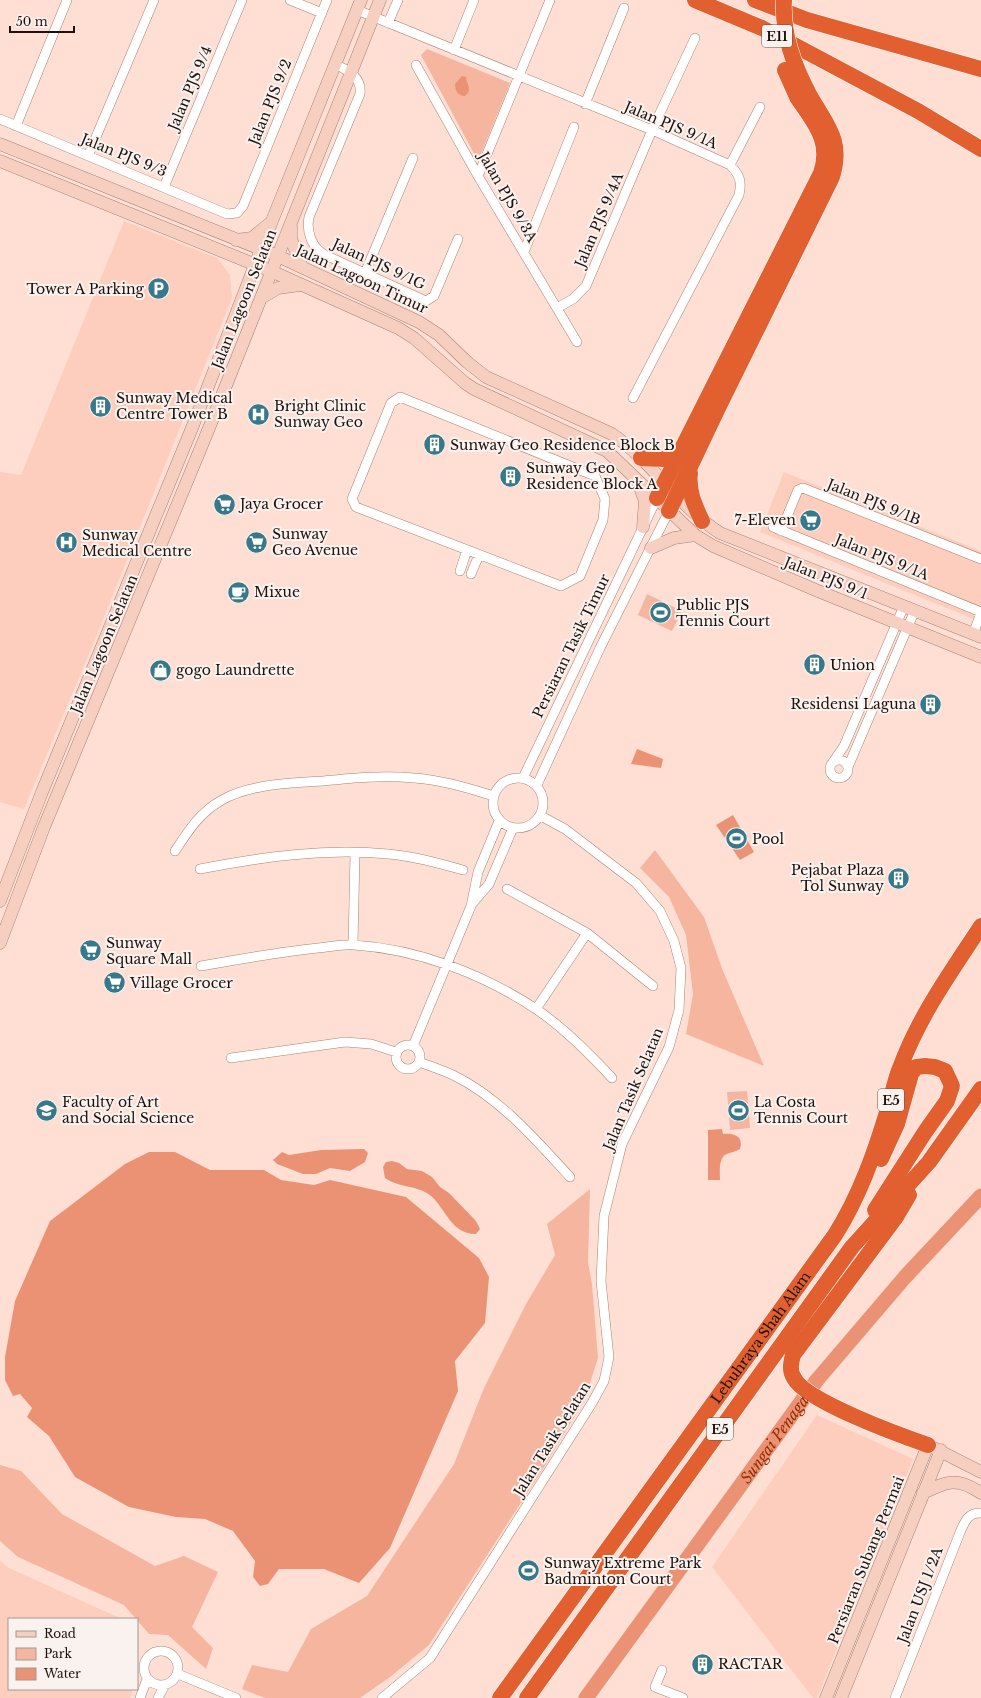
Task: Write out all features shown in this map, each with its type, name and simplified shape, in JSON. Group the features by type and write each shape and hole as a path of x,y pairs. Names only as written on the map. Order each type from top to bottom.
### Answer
{"highway":[{"name":"E11","path":"695,0 762,28 918,111 981,149"},
{"name":"E11","path":"755,0 807,20 981,70"},
{"path":"669,511 832,177 837,156 834,137 786,71 776,32 774,0"},
{"path":"657,498 683,450 824,165 826,156 822,138 804,97 791,55 786,30 784,0"},
{"path":"641,458 664,459 683,450"},
{"path":"691,467 689,484 698,528"},
{"name":"Lebuhraya Shah Alam","path":"500,1698 812,1268 848,1214 875,1150 904,1057 925,1014 940,988 981,926"},
{"path":"848,1214 885,1152 896,1124 911,1074 916,1067 925,1066 945,1071 952,1086 947,1101 924,1132 852,1248"},
{"name":"Lebuhraya Shah Alam","path":"527,1698 588,1610 852,1248 929,1162 981,1089"},
{"path":"929,1162 896,1217 793,1355 790,1369 794,1380 801,1387 826,1403 934,1448"},
{"path":"537,1698 588,1610"}],"main road":[{"name":"Jalan Lagoon Selatan","path":"0,943 44,827 205,439 380,0"},
{"name":"Jalan Lagoon Selatan","path":"0,900 42,792 192,428 260,251 359,5"},
{"name":"Jalan Lagoon Timur","path":"0,144 260,251 278,256 381,303 430,328 467,362 486,377 612,434 641,458 677,496"},
{"path":"0,161 271,271 398,328 414,338 474,389 597,444 618,459 669,511"},
{"path":"235,240 252,238 272,221"},
{"path":"291,222 291,239 302,267"},
{"path":"230,255 243,270 245,279 244,292"},
{"path":"261,298 278,288 301,285"},
{"path":"635,476 645,501 643,527"},
{"name":"Jalan PJS 9/1","path":"677,496 698,528 713,546 981,657"},
{"name":"Jalan PJS 9/1","path":"669,511 698,528 720,532 749,545 916,610 977,636"},
{"path":"651,548 698,528"},
{"path":"934,1448 981,1472"},
{"name":"Persiaran Subang Permai","path":"841,1698 923,1493 934,1448"},
{"name":"Persiaran Subang Permai","path":"826,1698 934,1448"},
{"path":"923,1493 940,1485 951,1482 967,1484 981,1493"}],"street":[{"path":"16,126 67,0"},
{"path":"88,156 154,0"},
{"name":"Jalan PJS 9/4","path":"164,187 242,0"},
{"path":"290,0 322,12"},
{"name":"Jalan PJS 9/2","path":"237,213 243,206 327,0"},
{"path":"388,23 398,0"},
{"path":"454,50 474,0"},
{"path":"478,176 550,0"},
{"name":"Jalan PJS 9/1A","path":"359,5 373,17 518,78 652,130 730,165 737,172 740,179 739,196 633,398"},
{"path":"585,104 624,8"},
{"name":"Jalan PJS 9/4A","path":"557,308 577,297 586,286 652,130 695,38"},
{"path":"335,64 351,72"},
{"name":"Jalan PJS 9/3A","path":"416,65 478,176 577,342"},
{"name":"Jalan PJS 9/1G","path":"351,72 359,80 361,87 360,94 307,225 308,231 319,252 421,300 430,299 434,296 458,238"},
{"path":"730,165 760,107"},
{"name":"Jalan PJS 9/3","path":"0,119 227,214 237,213"},
{"path":"524,252 574,127"},
{"path":"365,273 413,158"},
{"path":"400,397 595,476 604,499 603,520 580,576 561,586 467,550 356,507 352,499 391,402 400,397"},
{"name":"Jalan PJS 9/1B","path":"777,529 798,490 803,488 981,559"},
{"name":"Persiaran Tasik Timur","path":"523,778 657,498"},
{"name":"Persiaran Tasik Timur","path":"537,785 600,648 669,511"},
{"name":"Jalan PJS 9/1A","path":"777,529 981,613"},
{"path":"460,571 467,550"},
{"path":"471,574 479,555"},
{"path":"904,606 844,746 830,766 830,771 835,778 844,778 848,773 848,767 916,610"},
{"path":"977,636 981,613"},
{"path":"833,762 842,760 848,767"},
{"path":"175,851 192,825 220,801 232,794 284,784 382,776 415,778 450,783 494,796"},
{"path":"523,778 537,785 543,797 543,810 540,816 529,826 513,828 500,820 494,809 494,796 502,784 508,780 523,778"},
{"name":"Jalan Tasik Selatan","path":"382,1698 430,1658 592,1403 604,1380 609,1357 601,1281 604,1216 622,1144 669,1047 679,1010 681,968 674,941 660,911 636,883 565,829 540,816"},
{"path":"413,1046 471,906 478,872 500,820"},
{"path":"471,906 489,884 513,828"},
{"path":"200,869 271,856 323,852 388,854 463,870"},
{"path":"353,944 355,853"},
{"path":"507,889 587,933 653,986"},
{"path":"536,1009 587,933"},
{"path":"201,966 276,952 353,944 400,952 447,964 487,981 536,1009 589,1053 612,1078"},
{"path":"231,1058 345,1042 371,1044 396,1052"},
{"path":"404,1045 413,1046 419,1053 419,1062 412,1068 404,1069 397,1063 396,1052 404,1045"},
{"path":"419,1062 453,1075 487,1095 525,1128 570,1177"},
{"name":"Jalan USJ 1/2A","path":"895,1698 960,1530 966,1519 972,1514 981,1513"},
{"path":"140,1698 147,1679 144,1667 145,1661 148,1656 158,1650 164,1650 175,1656 179,1668 175,1679 165,1685 158,1698"},
{"path":"662,1670 655,1687 683,1698"},
{"path":"178,1674 236,1698"},
{"path":"147,1679 155,1684 165,1685"}],"shaded area":[{"name":"Sunway Medical Centre","path":"124,221 217,258 230,275 232,298 96,637 24,809 0,802 0,472 21,475"},
{"path":"784,472 981,551 981,622 760,532"},
{"path":"817,1415 913,1459 817,1698 813,1698 712,1567"},
{"path":"0,1561 9,1568 120,1618 8,1618 8,1690 133,1690 130,1698 0,1698"}],"green space":[{"path":"427,49 510,83 478,161 421,55"},
{"name":"Public PJS Tennis Court","path":"647,594 682,611 672,631 638,615"},
{"path":"655,850 704,917 723,971 764,1066 686,1034 693,994 686,935 669,897 640,868"},
{"name":"La Costa Tennis Court","path":"747,1091 750,1128 730,1130 727,1092"},
{"path":"590,1189 588,1262 592,1285 598,1358 584,1401 544,1467 429,1645 390,1677 360,1698 265,1698 242,1689 252,1665 288,1672 311,1629 367,1596 454,1464 484,1388 526,1304 555,1255 547,1224"},
{"path":"0,1465 21,1471 62,1514 155,1566 184,1556 218,1572 192,1627 213,1648 206,1669 168,1635 149,1634 138,1621 138,1618 135,1618 124,1605 18,1557 0,1541"}],"water":[{"path":"462,76 466,77 469,87 469,91 465,96 459,94 455,87 455,84"},
{"path":"637,749 663,759 661,768 631,764"},
{"name":"Pool","path":"733,815 754,852 740,860 716,825"},
{"path":"722,1129 723,1134 731,1134 739,1138 741,1141 740,1149 727,1154 722,1158 720,1165 720,1180 708,1180 708,1130"},
{"path":"364,1149 368,1153 365,1162 350,1171 330,1168 316,1174 303,1174 277,1164 273,1160 282,1152 289,1155 321,1150"},
{"path":"149,1152 175,1152 210,1170 264,1170 281,1180 314,1185 330,1180 406,1197 479,1258 489,1277 485,1323 455,1361 458,1391 390,1548 359,1583 324,1569 279,1569 268,1584 260,1586 253,1577 255,1561 233,1531 205,1519 176,1517 129,1507 75,1477 49,1436 27,1417 32,1408 20,1394 13,1396 5,1380 5,1357 15,1301 50,1221 125,1164"},
{"path":"392,1161 399,1163 407,1169 422,1171 432,1177 440,1187 449,1193 476,1221 480,1229 476,1234 461,1230 455,1225 436,1201 426,1192 390,1181 385,1178 383,1167 386,1162"}],"waterway":[{"name":"Sungai Penaga","path":"586,1698 817,1380 905,1277 981,1196"}],"place":[{"name":"Tower A Parking","path":"159,289"},
{"name":"Sunway Medical Centre Tower B","path":"100,406"},
{"name":"Bright Clinic Sunway Geo","path":"258,414"},
{"name":"Sunway Geo Residence Block B","path":"435,445"},
{"name":"Sunway Geo Residence Block A","path":"510,476"},
{"name":"Jaya Grocer","path":"224,504"},
{"name":"7-Eleven","path":"811,520"},
{"name":"Sunway Geo Avenue","path":"256,542"},
{"name":"Sunway Medical Centre","path":"67,543"},
{"name":"Mixue","path":"238,592"},
{"name":"Public PJS Tennis Court","path":"660,613"},
{"name":"Union","path":"814,665"},
{"name":"gogo Laundrette","path":"160,670"},
{"name":"Residensi Laguna","path":"931,704"},
{"name":"Pool","path":"736,839"},
{"name":"Pejabat Plaza Tol Sunway","path":"899,878"},
{"name":"Sunway Square Mall","path":"91,951"},
{"name":"Village Grocer","path":"115,983"},
{"name":"Faculty of Art and Social Science","path":"47,1110"},
{"name":"La Costa Tennis Court","path":"738,1110"},
{"name":"Sunway Extreme Park Badminton Court","path":"529,1571"},
{"name":"RACTAR","path":"702,1664"}]}
